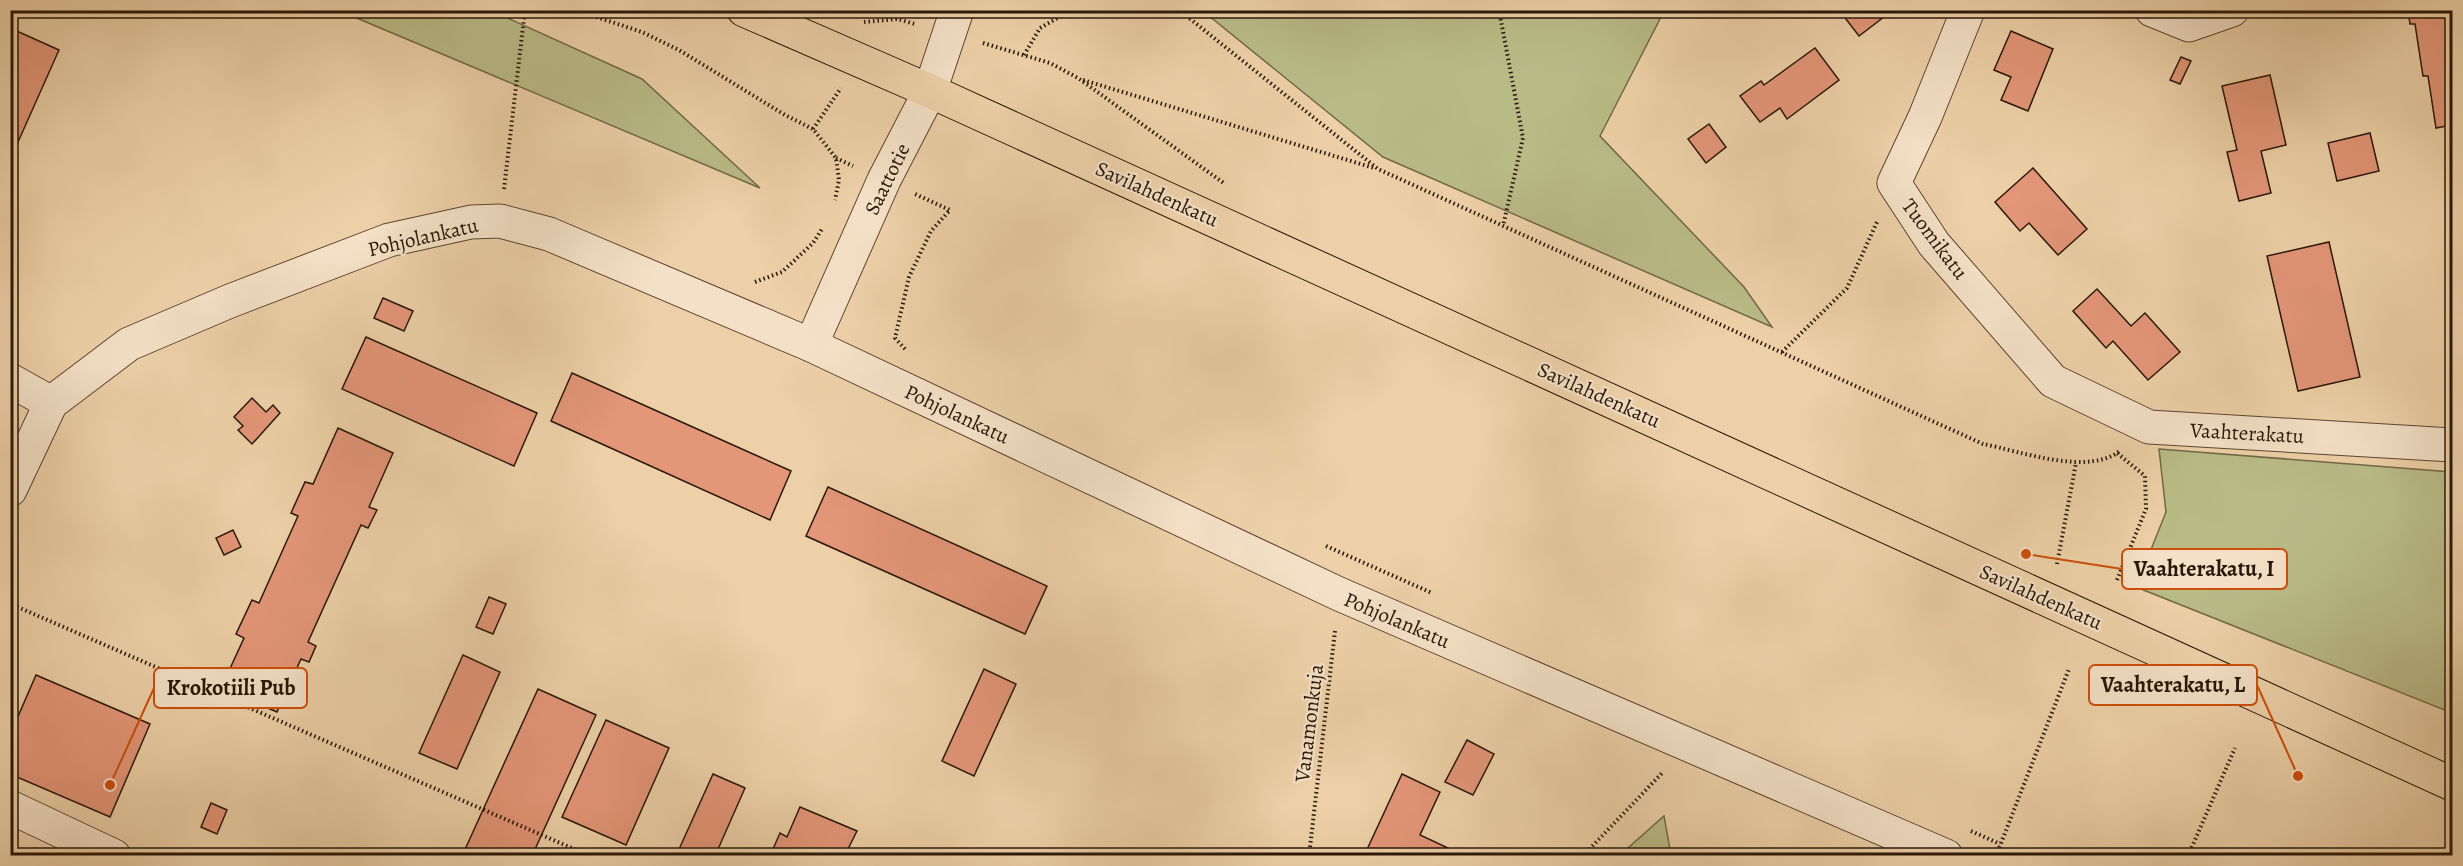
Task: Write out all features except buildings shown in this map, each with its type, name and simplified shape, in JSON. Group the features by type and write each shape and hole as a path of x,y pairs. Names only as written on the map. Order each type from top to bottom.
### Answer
{"main road":[{"name":"Savilahdenkatu","path":"744,10 930,90 2452,784"}],"street":[{"name":"Saattotie","path":"811,345 884,180 930,90 957,10"},
{"name":"Tuomikatu","path":"1968,10 1925,117 1894,183 1934,244 2053,381"},
{"path":"2152,10 2189,25 2232,10"},
{"name":"Pohjolankatu","path":"10,490 51,403 129,344 230,301 389,240 471,222 500,221 549,234 811,345 1339,594 1946,855"},
{"path":"10,380 51,403"},
{"name":"Vaahterakatu","path":"2053,381 2149,427 2452,445"},
{"path":"10,807 114,855"}],"path":[{"path":"500,221 525,10"},
{"path":"575,10 642,32 679,50 785,115 813,129 836,158 839,180 833,210"},
{"path":"1024,55 1040,28 1072,10"},
{"path":"1179,10 1378,169"},
{"path":"1499,10 1523,138 1503,225"},
{"path":"1078,78 1378,169 1983,444 2076,463 2094,461 2117,453 2149,427"},
{"path":"1782,352 1847,288 1894,183"},
{"path":"908,353 895,338 909,277 931,231 950,210"},
{"path":"739,314 751,284 783,272 813,243 823,226"},
{"path":"2116,580 2146,509 2145,476 2117,453"},
{"path":"2057,564 2076,463"},
{"path":"1325,546 1434,594"},
{"name":"Vanamonkuja","path":"1309,855 1339,594"},
{"path":"13,604 590,855"},
{"path":"1996,855 2069,669"},
{"path":"1582,855 1688,746"},
{"path":"2188,855 2235,748"},
{"path":"1968,830 2000,844"}],"green space":[{"path":"340,11 492,11 642,79 760,188"},
{"path":"1203,11 1664,11 1600,136 1744,287 1772,327 1383,157"},
{"path":"2159,449 2452,472 2452,713 2136,587 2166,512"},
{"path":"1664,816 1671,855 1620,855"}],"place":[{"name":"Vaahterakatu, I","path":"2026,554"},
{"name":"Vaahterakatu, L","path":"2298,776"},
{"name":"Krokotiili Pub","path":"110,785"}]}
